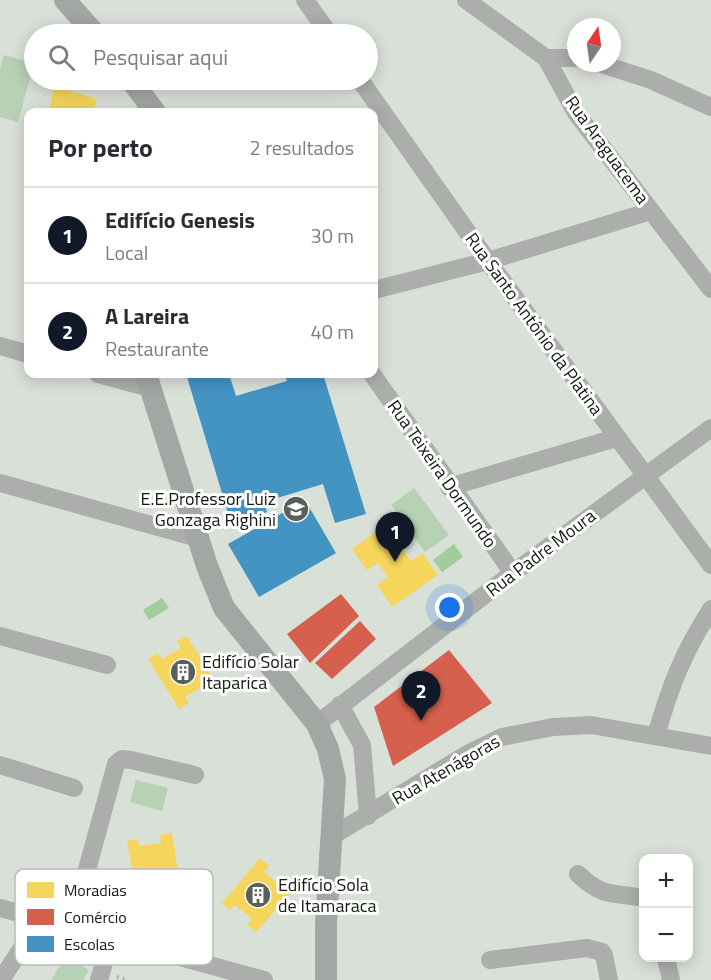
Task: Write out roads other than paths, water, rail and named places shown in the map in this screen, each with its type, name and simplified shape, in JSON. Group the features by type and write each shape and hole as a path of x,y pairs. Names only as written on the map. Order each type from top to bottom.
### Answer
{"main road":[{"path":"65,0 85,24"},
{"path":"138,90 152,108"},
{"path":"148,381 198,538 224,608 317,724 328,749 335,779 326,924 326,980"}],"street":[{"path":"305,0 322,24"},
{"name":"Rua Araguacema","path":"466,0 546,58 576,113 711,289"},
{"path":"546,58 567,58"},
{"path":"621,70 651,80 711,107"},
{"name":"Rua Santo Antônio da Platina","path":"367,90 616,438 646,475 711,565"},
{"path":"378,289 488,261 651,211"},
{"path":"0,346 24,353"},
{"path":"127,378 148,381"},
{"name":"Rua Teixeira Dormundo","path":"375,378 449,487 513,573"},
{"name":"Rua Padre Moura","path":"317,724 513,573 711,428"},
{"path":"449,487 616,438"},
{"path":"0,483 198,538"},
{"path":"656,736 672,681 690,642 711,609"},
{"path":"0,636 107,665"},
{"path":"340,705 362,745 368,816"},
{"name":"Rua Atenágoras","path":"332,836 469,753 502,737 553,727 591,725 711,746"},
{"path":"87,869 116,764 122,759 131,760 195,775"},
{"path":"0,765 74,788"},
{"path":"578,874 593,888 603,893 639,897"},
{"path":"0,908 15,912"},
{"path":"490,960 587,948 602,952 608,973"},
{"path":"1,980 15,958"},
{"path":"667,962 671,980"},
{"path":"99,980 103,965"},
{"path":"208,965 264,980"}],"place":[{"name":"E.E.Professor Luiz Gonzaga Righini","path":"296,509"},
{"name":"Edifício Genesis","path":"395,562"},
{"name":"Edifício Solar Itaparica","path":"183,672"},
{"name":"A Lareira","path":"421,721"},
{"name":"Edifício Sola de Itamaraca","path":"258,895"}]}
